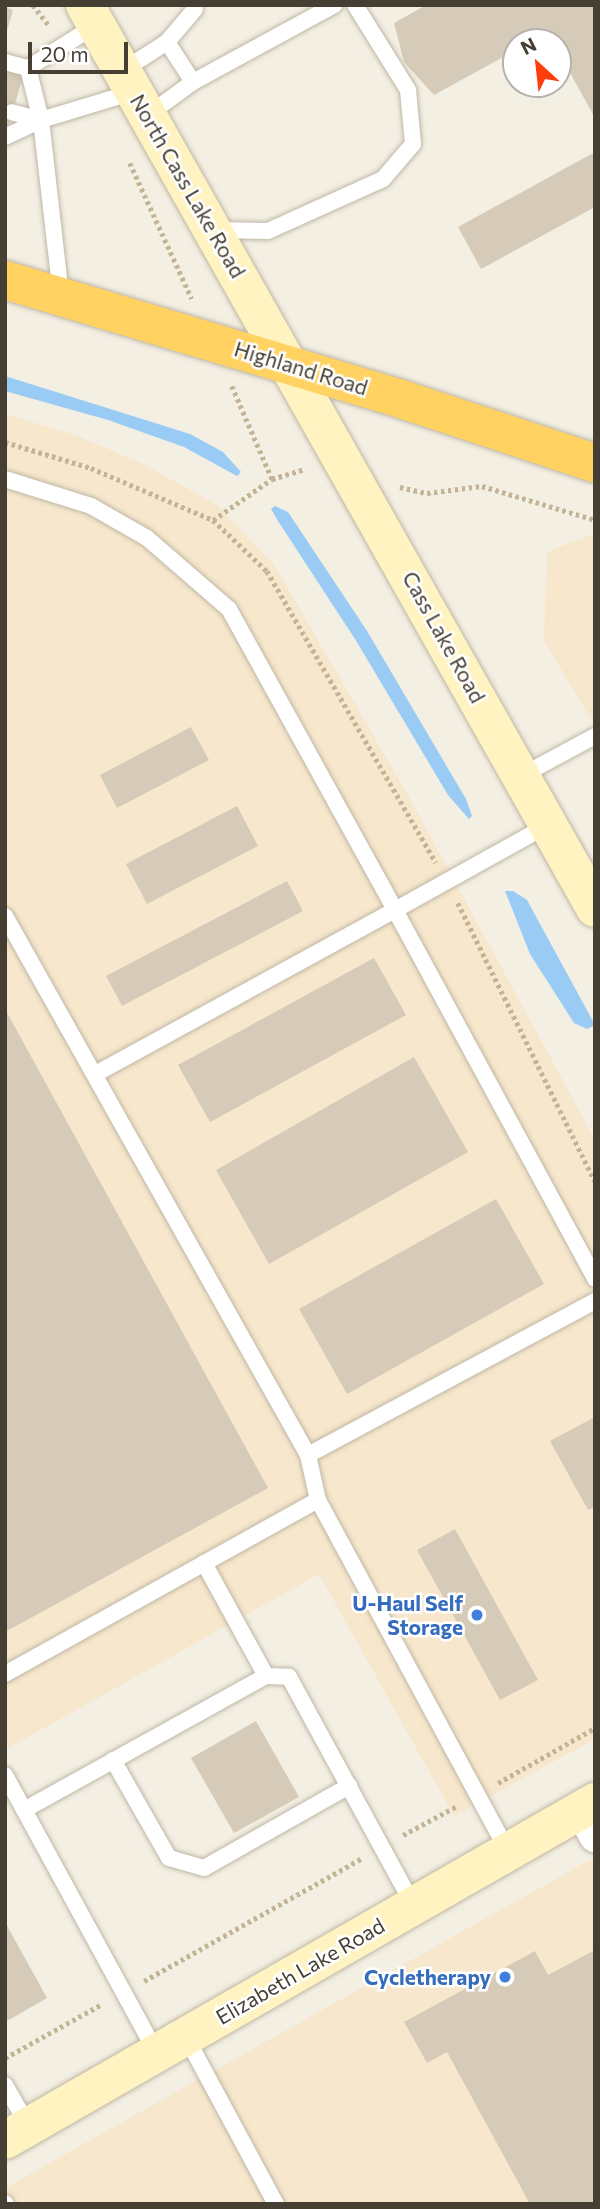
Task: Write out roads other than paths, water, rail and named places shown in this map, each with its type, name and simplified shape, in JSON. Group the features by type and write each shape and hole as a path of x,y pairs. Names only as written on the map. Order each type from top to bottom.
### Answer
{"highway":[{"name":"Highland Road","path":"5,280 212,341 595,463"}],"street":[{"name":"North Cass Lake Road","path":"91,15 292,367"},
{"name":"Cass Lake Road","path":"292,367 595,908"},
{"name":"Elizabeth Lake Road","path":"17,2134 508,1851 590,1816"}],"lane":[{"path":"5,137 41,120 135,92 193,82 334,5"},
{"path":"214,230 268,231 383,180 413,144 408,90 355,5"},
{"path":"135,92 167,42 195,9"},
{"path":"5,62 28,68 65,46 91,15"},
{"path":"167,42 193,82"},
{"path":"28,68 41,120 61,297"},
{"path":"12,112 41,120"},
{"path":"5,479 91,506 154,543 229,609 595,1279"},
{"path":"521,776 595,736"},
{"path":"95,1074 548,825"},
{"path":"5,916 308,1455 317,1500 508,1851"},
{"path":"308,1455 595,1301"},
{"path":"5,1674 317,1500"},
{"path":"204,1563 266,1676"},
{"path":"24,1810 266,1676 289,1677 414,1906"},
{"path":"113,1760 169,1858 204,1868 349,1786"},
{"path":"5,1775 123,1992 171,2045 276,2204"},
{"path":"5,2085 17,2134"}],"water":[{"path":"5,376 190,434 223,452 241,472 237,476 184,447 108,420 5,391"},
{"path":"275,506 288,512 367,631 466,799 472,816 469,819 448,795 355,639 278,521 271,509"},
{"path":"505,891 513,891 527,900 595,1025 587,1029 574,1023 530,954"}],"place":[{"name":"U-Haul Self Storage","path":"477,1615"},
{"name":"Cycletherapy","path":"505,1977"}]}
